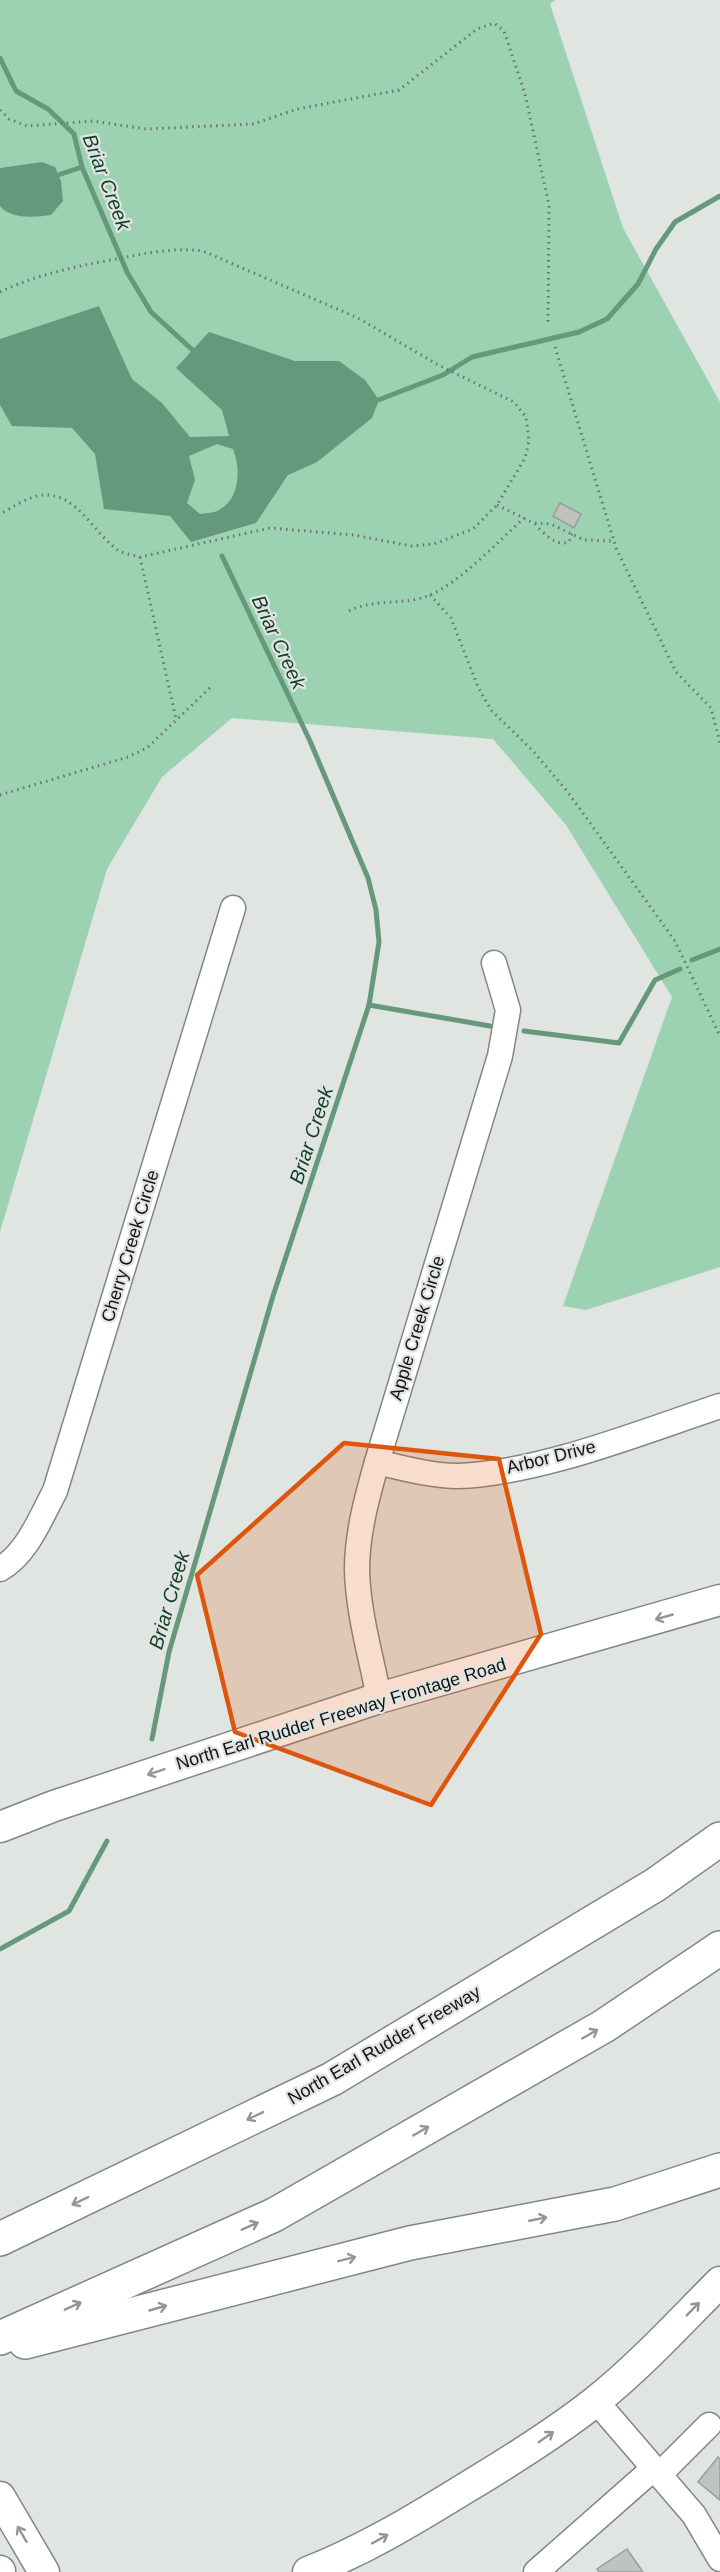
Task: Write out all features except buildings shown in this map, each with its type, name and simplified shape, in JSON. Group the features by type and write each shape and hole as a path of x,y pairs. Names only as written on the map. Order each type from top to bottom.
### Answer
{"highway":[{"path":"504,1976 720,1814"},
{"name":"North Earl Rudder Freeway","path":"0,2240 332,2079 655,1885 720,1839"},
{"path":"0,2338 274,2215 604,2026 720,1948"},
{"path":"0,2348 70,2332 200,2296 410,2243 615,2204 720,2170"}],"main road":[{"name":"North Earl Rudder Freeway Frontage Road","path":"0,1827 54,1806 379,1698 720,1600"},
{"path":"308,2572 354,2564 398,2530 518,2456 596,2401 648,2354 720,2282"},
{"path":"0,2497 44,2572"}],"street":[{"name":"Cherry Creek Circle","path":"0,1569 9,1564 32,1534 55,1491 233,908"},
{"name":"Apple Creek Circle","path":"379,1698 364,1623 357,1570 361,1521 500,1056 508,1010 494,963"},
{"name":"Arbor Drive","path":"377,1462 418,1472 458,1476 503,1470 562,1458 720,1406"},
{"path":"596,2401 694,2515 720,2559"},
{"path":"547,2568 656,2472 716,2426"}],"path":[{"path":"0,110 9,119 19,124 93,121 146,129 254,124 297,110 399,90 477,29 494,23 504,31 525,94 549,205 548,324"},
{"path":"0,292 50,272 89,264 149,252 188,249 203,251 358,318 440,366 513,402 526,417 529,441 525,458 497,505 473,529 434,544 411,546 354,535 270,528 140,557 119,551 80,511 60,499 44,495 0,514"},
{"path":"555,347 614,541 676,672 711,708 720,743"},
{"path":"497,505 534,523 543,533 561,544 568,542 572,534"},
{"path":"349,611 360,606 394,603 430,595 460,575 524,518"},
{"path":"534,523 550,524 584,540 614,541"},
{"path":"140,557 177,720"},
{"path":"430,595 451,618 477,687 491,710 533,751 567,791 675,941 720,1036"},
{"path":"0,795 128,757 147,748 213,685"}],"highlighted area":[{"path":"344,1443 499,1459 541,1634 431,1805 235,1732 197,1575"}],"shaded area":[{"path":"0,0 555,0 550,4 623,228 720,402 720,1267 586,1310 563,1306 672,997 566,825 493,739 232,718 162,777 107,869 0,1232"},
{"path":"42,162 55,167 61,181 63,201 51,215 17,216 10,214 0,206 0,168"},
{"path":"99,306 132,379 162,403 190,437 229,436 222,410 176,368 209,332 295,361 339,361 365,380 379,400 372,418 317,462 288,475 256,523 191,542 170,516 104,509 95,454 72,428 12,426 0,405 0,339","holes":["217,444 233,449 238,474 231,499 217,511 200,514 187,503 195,480 189,456"]}],"waterway":[{"name":"Briar Creek","path":"0,58 16,91 48,109 74,134 82,167 127,272 151,312 197,354"},
{"path":"58,175 82,167"},
{"path":"373,402 443,375 472,357 579,332 607,319 638,284 656,249 675,222 720,196"},
{"name":"Briar Creek","path":"152,1739 169,1652 273,1296 369,1005 379,942 376,910 368,878 310,741 222,556"},
{"path":"692,960 720,949"},
{"path":"524,1031 619,1043 655,980 680,969"},
{"path":"369,1005 490,1026"},
{"name":"Briar Creek","path":"0,1949 69,1911 107,1841"}]}
